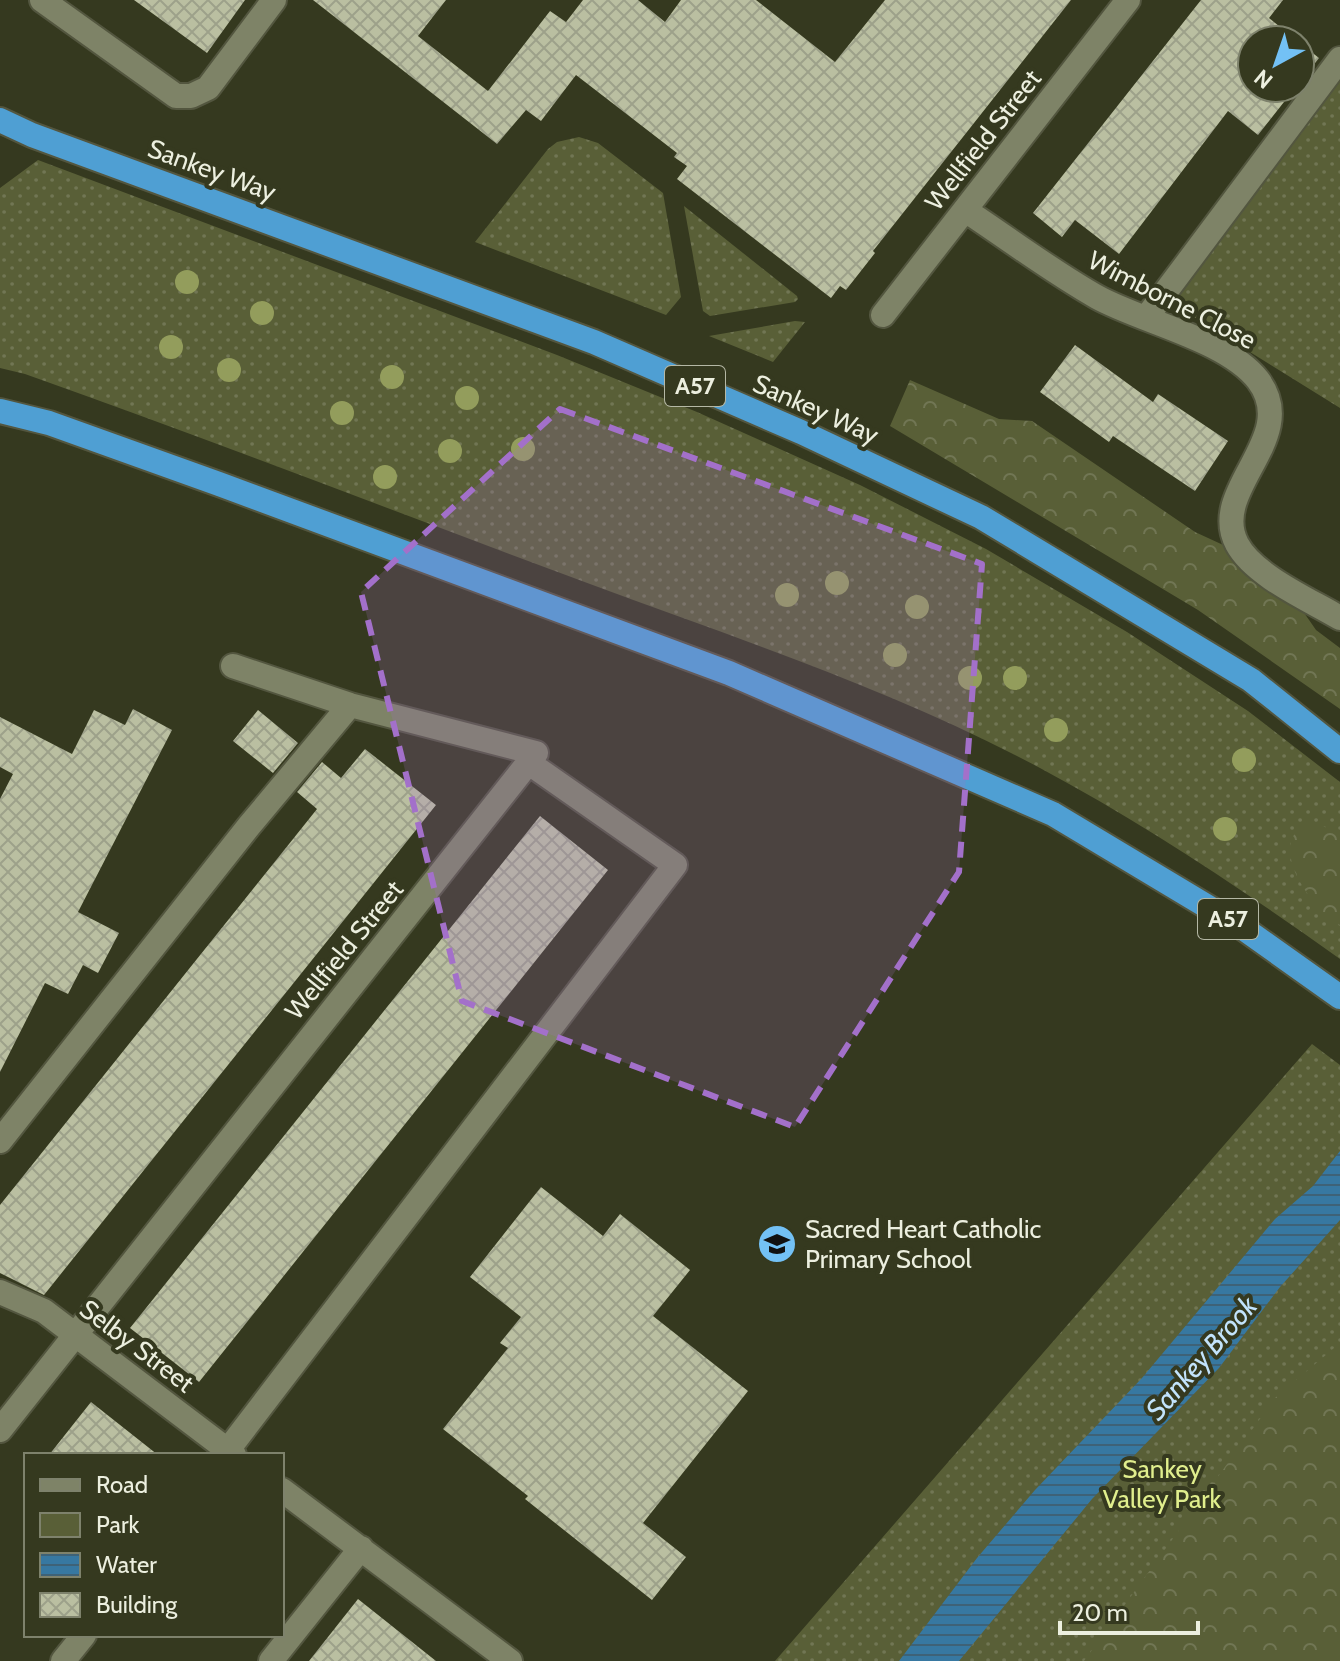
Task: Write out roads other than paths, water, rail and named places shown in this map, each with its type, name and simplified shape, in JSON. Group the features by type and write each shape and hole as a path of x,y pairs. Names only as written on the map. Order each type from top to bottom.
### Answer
{"highway":[{"name":"Sankey Way","path":"0,120 32,135 594,342 801,432 968,510 1251,680 1340,751"},
{"name":"A57","path":"0,411 49,423 205,479 729,673 1039,808 1243,928 1340,997"}],"street":[{"path":"42,0 176,96 191,96 208,88 274,0"},
{"name":"Wellfield Street","path":"883,315 1128,0"},
{"path":"1146,318 1340,59"},
{"name":"Wimborne Close","path":"965,210 1096,297 1217,350 1246,368 1264,389 1270,417 1259,454 1233,503 1231,525 1238,545 1253,563 1271,577 1340,618"},
{"path":"229,1453 675,865 529,763 536,753 350,705 233,666"},
{"path":"0,1141 275,793 350,705"},
{"name":"Wellfield Street","path":"0,1430 529,763"},
{"name":"Selby Street","path":"0,1292 44,1311 229,1453"},
{"path":"284,1491 361,1548 479,1652 510,1661"},
{"path":"271,1661 361,1548"},
{"path":"63,1661 82,1637"}],"water":[{"name":"Sankey Brook","path":"1340,1151 1340,1220 1280,1287 1219,1368 1092,1499 959,1661 899,1661 977,1558 1035,1490 1142,1378 1275,1219 1313,1186"}],"place":[{"name":"Sacred Heart Catholic Primary School","path":"777,1244"}],"park label":[{"name":"Sankey Valley Park","path":"1162,1484"}]}
